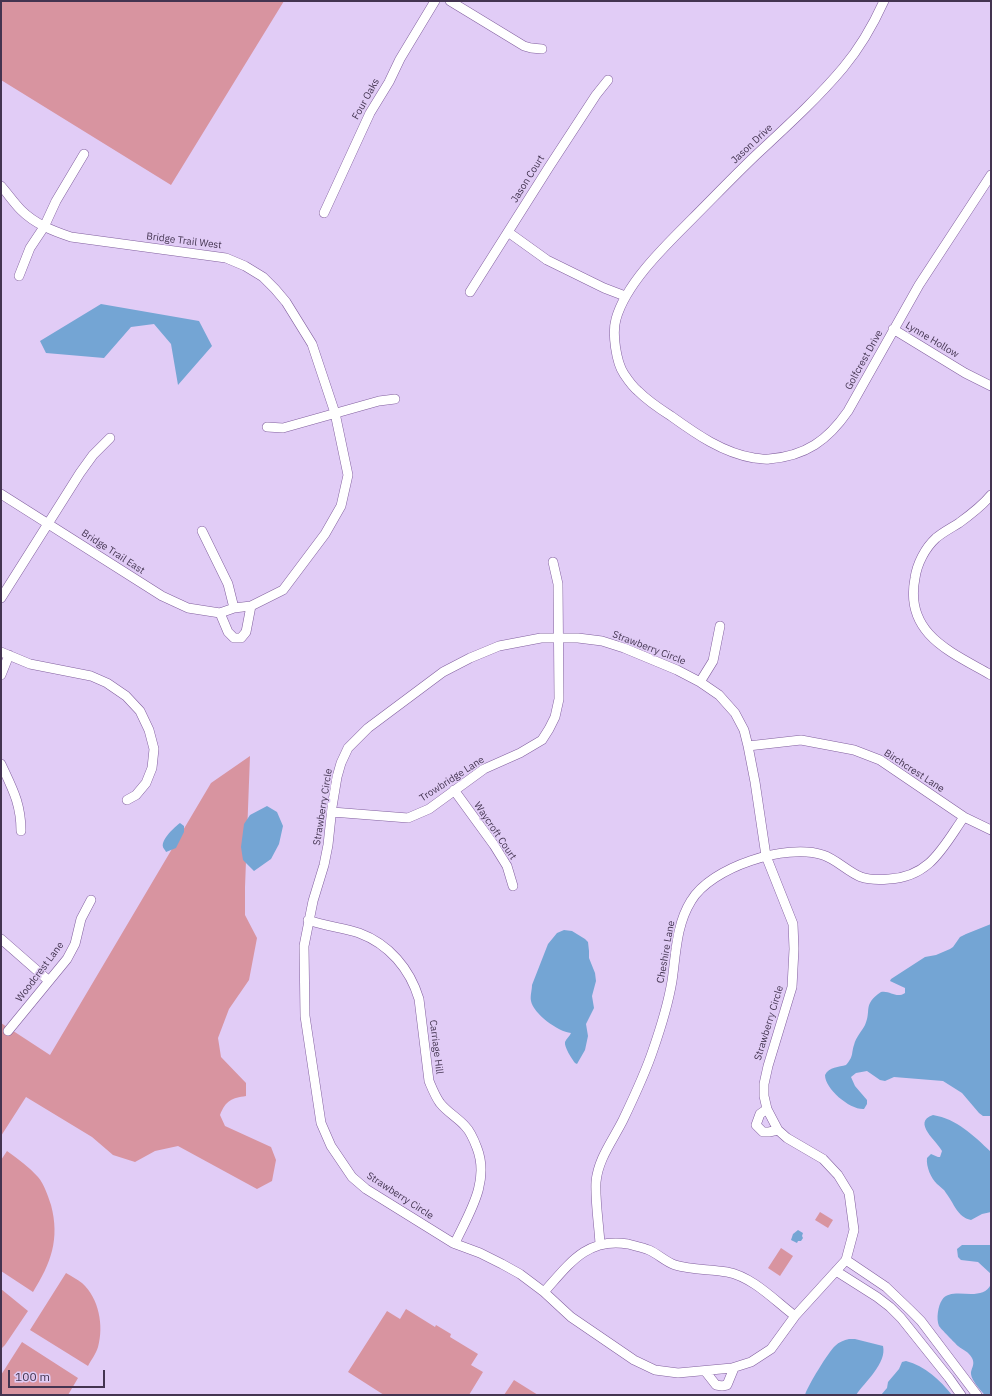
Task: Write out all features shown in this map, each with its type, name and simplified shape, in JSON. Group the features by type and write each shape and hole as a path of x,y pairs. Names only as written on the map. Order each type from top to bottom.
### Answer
{"street":[{"name":"Four Oaks","path":"324,213 370,113 435,1"},
{"path":"450,1 524,46 542,49"},
{"name":"Jason Drive","path":"699,435 687,428 637,391 623,372 617,354 615,341 615,322 620,307 625,296 636,281 674,238 741,169 797,118 826,88 844,67 855,51 884,1"},
{"name":"Jason Court","path":"470,292 553,160 596,95 608,80"},
{"path":"19,276 30,248 44,227 56,201 84,154"},
{"name":"Golfcrest Drive","path":"699,435 730,452 768,460 801,453 816,445 829,435 848,411 919,285 991,175"},
{"name":"Bridge Trail West","path":"1,186 21,210 32,220 51,231 71,237 226,258 245,266 262,277 275,289 286,302 312,344 335,413 348,475 341,506 325,534"},
{"path":"508,232 547,260 604,288 625,296"},
{"name":"Lynne Hollow","path":"893,329 991,386"},
{"path":"267,426 283,428 378,401 395,399"},
{"path":"1,598 80,473 93,455 110,438"},
{"name":"Bridge Trail East","path":"1,494 162,596 188,608 220,613 234,608 251,606 283,590 325,534"},
{"path":"991,495 972,513 934,540 916,569 912,590 914,607 919,622 930,637 948,650 991,675"},
{"path":"202,531 228,584 234,608"},
{"name":"Trowbridge Lane","path":"332,812 408,818 429,809 484,769 520,753 542,740 556,718 559,699 558,584 553,562"},
{"path":"220,613 228,632 234,638 241,638 246,632 251,606"},
{"path":"700,682 713,661 720,626"},
{"name":"Strawberry Circle","path":"541,638 578,638 624,648 677,670 700,682 719,695 735,713 744,730 755,782 766,856 792,924 794,949 792,987 764,1084 767,1109 778,1130 787,1138 823,1159 838,1175 849,1193 854,1230 846,1260 795,1316 771,1349 751,1362 734,1368 678,1373 655,1370 634,1360 571,1317 544,1292 508,1267 480,1253 455,1243 366,1188 352,1176 331,1146 321,1123 305,1016 304,946 308,920 328,845 337,777 341,762 348,748 368,728 443,672 470,658 499,646 541,638"},
{"path":"1,676 5,654 30,664 91,676 107,683 126,696 140,711 149,730 154,749 152,768 146,783 136,795 127,800"},
{"name":"Birchcrest Lane","path":"748,746 801,740 854,750 880,760 964,817 991,830"},
{"path":"1,764 18,802 21,818 21,831"},
{"name":"Waycroft Court","path":"454,790 507,866 513,886"},
{"name":"Cheshire Lane","path":"600,1244 596,1182 600,1164 623,1121 648,1067 664,1016 672,982 680,928 684,914 691,900 701,888 724,871 766,856 790,851 811,851 826,855 864,878 876,880 897,879 922,869 931,863 964,817"},
{"name":"Woodcrest Lane","path":"8,1031 66,959 75,944 81,919 91,900"},
{"name":"Carriage Hill","path":"308,920 358,933 373,940 389,951 400,962 415,987 419,999 429,1081 441,1104 461,1122 472,1136 481,1164 478,1195 455,1243"},
{"path":"1,939 49,981"},
{"path":"767,1109 760,1114 756,1125 763,1132 778,1130"},
{"path":"544,1292 578,1256 590,1248 600,1244 617,1242 638,1246 649,1250 676,1265 727,1272 744,1278 795,1316"},
{"path":"846,1260 886,1288 921,1321 977,1395"},
{"path":"836,1271 878,1297 890,1307 901,1318 961,1395"},
{"path":"901,1318 910,1310"},
{"path":"705,1371 716,1384 722,1386 727,1385 734,1368"},
{"path":"949,1378 958,1371"}],"shaded area":[{"path":"1,1 284,1 171,185 1,80"},
{"path":"250,756 245,915 257,938 249,980 229,1009 218,1038 221,1057 246,1083 246,1096 233,1099 227,1103 220,1115 225,1126 271,1147 276,1160 272,1181 257,1189 178,1146 155,1151 135,1162 113,1155 92,1137 26,1097 1,1136 1,1023 50,1055 211,783"},
{"path":"7,1151 35,1173 40,1180 49,1198 54,1217 54,1240 49,1261 33,1292 1,1271 1,1160"},
{"path":"820,1212 833,1220 828,1228 815,1220"},
{"path":"781,1248 793,1256 780,1276 768,1268"},
{"path":"66,1273 82,1283 88,1289 93,1296 99,1313 100,1339 95,1355 88,1366 30,1330"},
{"path":"1,1289 28,1311 1,1349"},
{"path":"406,1309 435,1327 436,1325 451,1334 450,1337 478,1354 471,1365 483,1372 469,1395 384,1395 348,1372 387,1311 400,1319"},
{"path":"22,1342 78,1378 68,1395 1,1395 1,1375"},
{"path":"514,1380 538,1395 504,1395"}],"water":[{"path":"101,304 199,321 212,346 178,385 171,344 154,324 131,327 104,358 46,353 40,341"},
{"path":"267,806 277,812 283,826 279,844 271,859 254,871 243,860 241,847 244,824 250,815"},
{"path":"180,823 184,826 184,832 176,848 166,852 163,847 164,840"},
{"path":"991,924 991,1116 983,1116 962,1093 943,1081 894,1077 885,1081 880,1080 867,1071 856,1073 851,1077 855,1086 867,1100 867,1104 864,1109 852,1106 839,1098 829,1086 825,1075 829,1070 846,1065 850,1059 855,1042 867,1020 868,1008 871,1001 881,992 902,995 905,993 905,988 890,981 891,979 925,957 936,955 950,949 960,937"},
{"path":"564,930 572,931 588,942 589,958 595,973 596,981 592,996 594,1008 586,1024 588,1036 585,1050 577,1064 570,1056 565,1044 571,1033 553,1026 536,1011 531,1001 532,985 548,944 557,933"},
{"path":"933,1115 950,1120 957,1124 991,1152 991,1212 982,1214 971,1220 962,1216 943,1189 933,1179 928,1169 927,1158 931,1154 940,1157 942,1151 925,1127 927,1118"},
{"path":"798,1230 803,1233 803,1238 797,1243 791,1240 793,1234"},
{"path":"962,1245 991,1245 991,1274 978,1262 961,1260 958,1257 957,1249"},
{"path":"991,1284 991,1395 985,1395 972,1378 971,1372 973,1362 971,1356 958,1346 939,1326 938,1316 942,1300 947,1296 953,1294 981,1293 987,1290"},
{"path":"855,1339 883,1346 882,1359 879,1366 870,1378 856,1395 805,1395 814,1377 832,1349 840,1342"},
{"path":"906,1361 920,1366 932,1374 952,1395 881,1395 887,1388 888,1382 899,1369 902,1362"}]}
